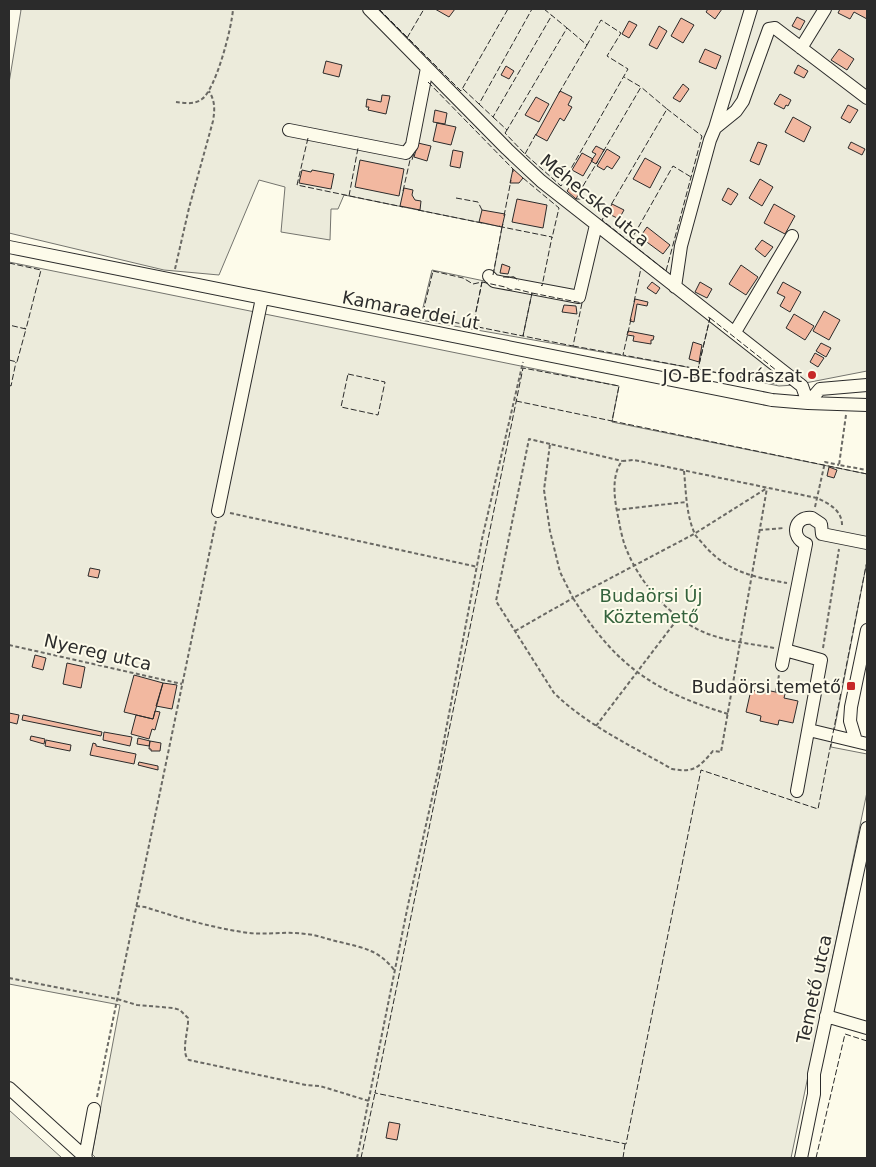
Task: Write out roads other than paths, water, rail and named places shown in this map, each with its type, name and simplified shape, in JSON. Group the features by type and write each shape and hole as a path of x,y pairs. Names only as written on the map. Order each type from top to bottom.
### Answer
{"street":[{"name":"Méhecske utca","path":"369,9 535,175 802,386 808,403"},
{"path":"675,287 681,246 750,9"},
{"path":"801,48 824,9"},
{"path":"715,128 736,111 743,101 769,29 775,28 865,92"},
{"path":"289,130 406,152 412,145 427,68"},
{"path":"489,276 494,281 579,297 596,225"},
{"path":"735,332 792,236"},
{"name":"Kamaraerdei út","path":"9,247 772,400 848,406 867,405"},
{"path":"218,511 262,298"},
{"path":"808,403 820,389 867,385"},
{"path":"782,665 806,544 799,540 796,528 801,520 812,518 821,524 822,534 867,543"},
{"path":"862,742 850,721 851,707 867,630"},
{"path":"785,650 821,660 797,791"},
{"path":"809,730 862,742"},
{"name":"Temető utca","path":"801,1158 814,1094 814,1074 867,828"},
{"path":"826,1016 867,1028"},
{"path":"9,1088 86,1158"},
{"path":"86,1158 94,1109"}],"place":[{"name":"JO-BE fodrászat","path":"812,375"},
{"name":"Budaörsi temető","path":"851,686"}],"park label":[{"name":"Budaörsi Új Köztemető","path":"651,605"}]}
